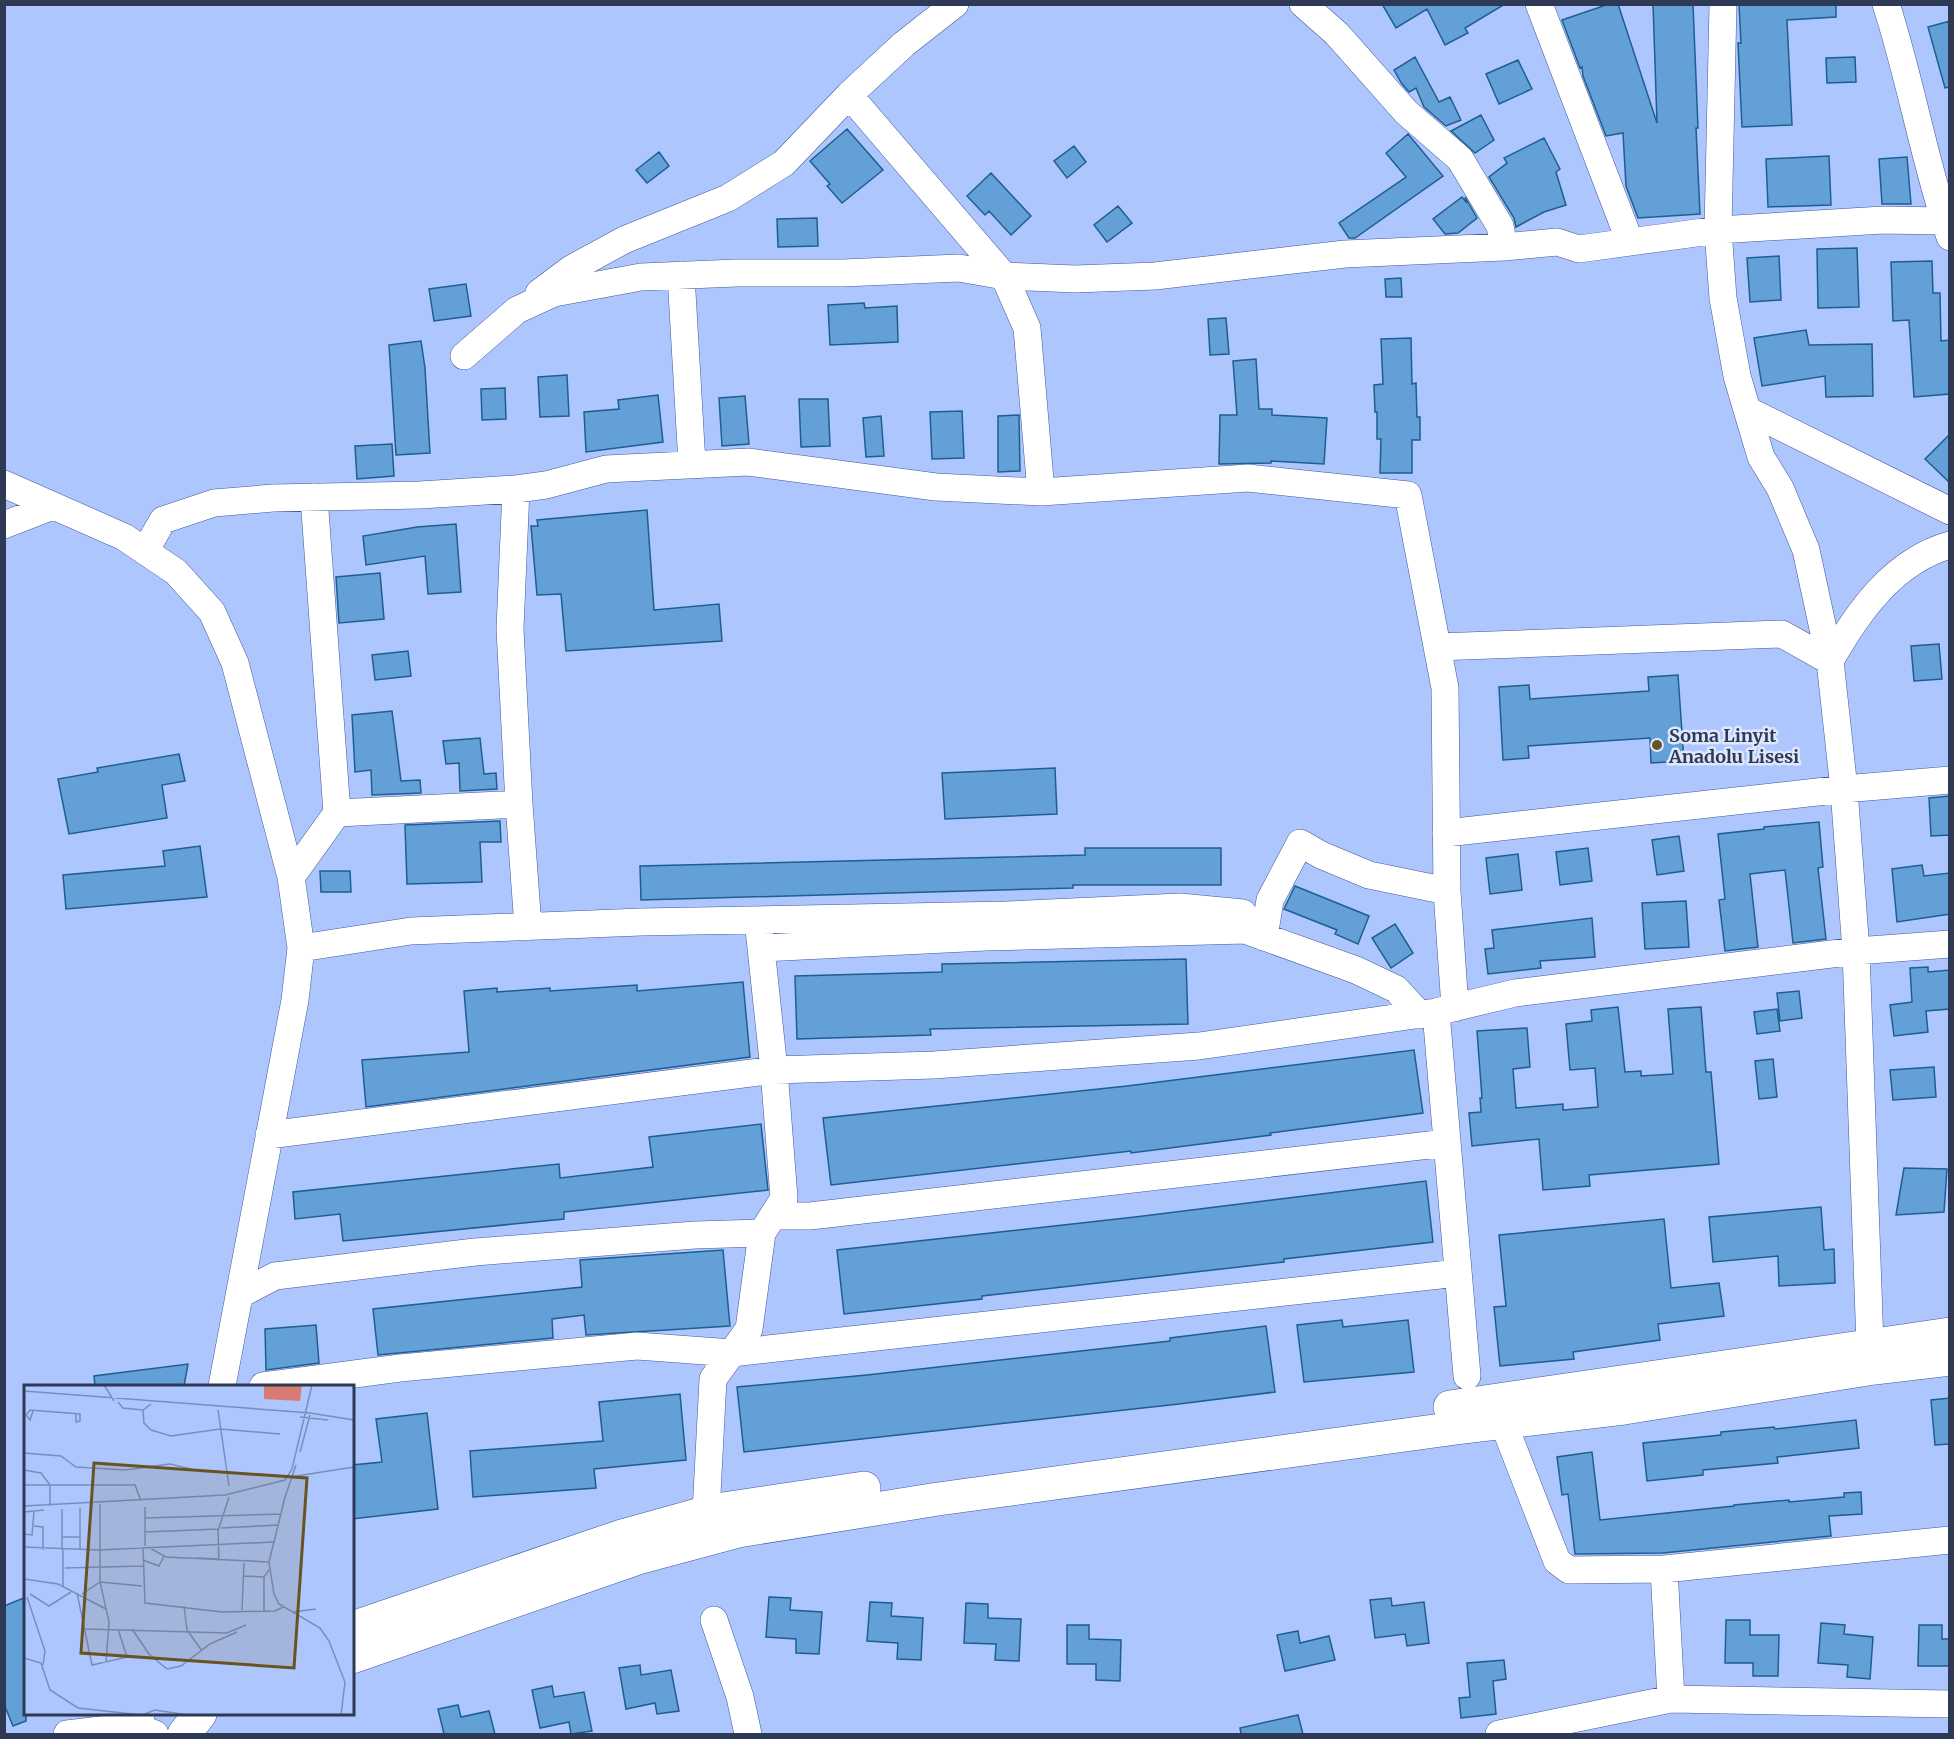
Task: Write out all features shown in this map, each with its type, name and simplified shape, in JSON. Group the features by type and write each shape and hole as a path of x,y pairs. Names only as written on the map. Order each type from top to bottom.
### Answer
{"main road":[{"path":"354,1656 641,1557 738,1531 973,1494 1503,1422 1624,1408 1872,1357 1950,1334"},
{"path":"354,1627 619,1537 705,1513 864,1488 1424,1411 1872,1357 1950,1359"},
{"path":"177,1734 178,1715"},
{"path":"184,1734 198,1715"}],"street":[{"path":"464,356 517,310 571,269 624,240 728,198 784,164 849,95 904,44 955,4"},
{"path":"1303,4 1336,34 1406,112 1460,159 1500,226 1504,247"},
{"path":"1539,4 1630,242"},
{"path":"1723,4 1718,230 1723,298 1737,376 1747,410 1761,457 1780,488 1806,550 1830,661 1844,789 1856,951 1872,1357"},
{"path":"517,310 554,293 640,277 959,268 1004,276 1075,279 1155,276 1345,254 1504,247 1557,242 1579,249 1718,230 1883,220 1947,229 1886,4"},
{"path":"849,95 1004,276 1027,328 1041,492"},
{"path":"681,275 692,464"},
{"path":"1747,410 1950,511"},
{"path":"145,551 163,520 214,503 273,498 420,495 516,489 546,485 606,469 692,464 748,462 936,486 1041,492 1248,478 1408,495 1445,688 1447,891 1437,1012 1467,1376"},
{"path":"4,484 124,537 176,572 212,612 235,663 291,877 301,948 295,1000 222,1385"},
{"path":"516,489 510,628 528,927"},
{"path":"291,877 337,813 314,497"},
{"path":"4,525 53,506"},
{"path":"1830,661 1850,625 1879,589 1910,565 1950,545"},
{"path":"1437,647 1782,634 1830,661"},
{"path":"1446,833 1844,789 1950,780"},
{"path":"337,813 519,804"},
{"path":"1255,934 1300,843 1321,855 1370,875 1447,891"},
{"path":"301,948 411,931 758,919 1007,915 1180,907 1244,913 1255,934"},
{"path":"705,1513 713,1379 749,1329 767,1224 784,1198 774,1070 758,919"},
{"path":"762,948 986,937 1255,934 1356,970 1437,1012"},
{"path":"269,1135 774,1070 934,1065 1199,1046 1437,1012 1515,993 1856,951 1950,944"},
{"path":"239,1295 275,1276 463,1253 695,1235 810,1216 1447,1143"},
{"path":"271,1385 400,1368 637,1346 732,1353 1458,1273"},
{"path":"1503,1422 1557,1561 1569,1570 1664,1569 1950,1540"},
{"path":"1664,1569 1671,1699"},
{"path":"714,1620 740,1696 748,1734"},
{"path":"1500,1734 1671,1699 1950,1704"},
{"path":"67,1734 141,1724"}],"building":[{"path":"1382,4 1505,4 1465,28 1468,33 1445,45 1427,9 1396,28"},
{"path":"1609,4 1618,4 1657,123 1653,4 1693,4 1700,214 1638,218 1626,186 1623,133 1606,136 1583,76 1582,67 1580,68 1562,20"},
{"path":"1739,4 1836,4 1836,17 1787,20 1792,125 1742,127 1738,43 1741,43"},
{"path":"1950,21 1950,87 1945,88 1928,27"},
{"path":"1415,57 1439,102 1450,97 1461,120 1446,126 1424,107 1416,88 1409,92 1402,84 1394,70"},
{"path":"1855,57 1856,82 1827,83 1826,58"},
{"path":"1518,60 1532,89 1499,104 1486,74"},
{"path":"1481,115 1494,140 1475,153 1451,131"},
{"path":"847,129 883,170 842,203 827,186 830,184 810,161"},
{"path":"1408,134 1443,176 1355,238 1349,238 1339,223 1406,177 1386,153"},
{"path":"1544,138 1560,169 1556,172 1566,205 1544,212 1516,227 1514,218 1489,177 1507,163 1504,158"},
{"path":"1074,146 1086,162 1067,178 1054,161"},
{"path":"659,152 669,166 647,183 636,170"},
{"path":"1829,156 1831,205 1768,207 1766,159"},
{"path":"1907,157 1911,204 1882,204 1879,159"},
{"path":"991,173 1031,216 1011,235 989,211 985,215 967,196"},
{"path":"1462,197 1467,203 1465,197 1477,218 1458,233 1445,234 1433,219"},
{"path":"1118,206 1132,223 1107,242 1094,225"},
{"path":"817,218 818,246 778,247 777,219"},
{"path":"1857,248 1859,307 1818,308 1817,249"},
{"path":"1779,256 1781,300 1750,302 1747,258"},
{"path":"1932,261 1933,293 1940,293 1941,341 1950,340 1950,394 1914,397 1909,320 1893,321 1891,262"},
{"path":"1401,278 1402,297 1386,297 1385,279"},
{"path":"466,284 471,316 434,321 429,289"},
{"path":"864,303 865,308 897,306 898,342 830,345 828,305"},
{"path":"1226,318 1229,354 1210,355 1208,319"},
{"path":"1806,330 1809,345 1872,344 1873,396 1826,397 1825,376 1762,386 1754,338"},
{"path":"1411,338 1412,384 1416,383 1420,440 1412,440 1412,473 1380,473 1381,439 1377,439 1374,385 1383,384 1381,339"},
{"path":"421,341 425,368 430,453 396,455 389,345"},
{"path":"1256,359 1259,409 1272,409 1272,415 1327,418 1324,464 1271,461 1271,463 1219,464 1220,415 1237,415 1233,361"},
{"path":"567,375 569,416 540,417 538,377"},
{"path":"505,388 506,419 482,420 481,389"},
{"path":"658,395 663,442 586,452 584,412 619,409 618,400"},
{"path":"745,396 749,444 722,446 719,398"},
{"path":"799,399 828,399 830,446 801,447"},
{"path":"962,411 964,458 932,459 930,412"},
{"path":"1019,415 1020,471 998,472 998,416"},
{"path":"881,416 884,456 866,457 863,418"},
{"path":"1950,434 1950,483 1925,459"},
{"path":"392,444 394,476 357,479 355,446"},
{"path":"647,510 654,610 719,604 722,641 566,651 561,594 537,595 531,526 538,526 537,520"},
{"path":"456,524 461,592 428,594 425,556 366,565 363,536 417,527"},
{"path":"380,573 384,619 339,623 336,577"},
{"path":"1939,644 1942,679 1914,681 1911,646"},
{"path":"408,651 411,676 375,680 372,655"},
{"path":"1678,675 1684,761 1651,763 1650,738 1528,746 1529,758 1503,760 1499,687 1529,685 1530,699 1649,691 1648,677"},
{"path":"392,711 401,781 420,780 421,793 372,795 371,770 355,772 352,715"},
{"path":"480,738 484,774 496,773 497,789 460,791 459,763 446,764 443,741"},
{"path":"179,754 185,781 162,785 167,818 69,834 58,779 98,772 97,768"},
{"path":"1055,768 1057,814 945,819 942,773"},
{"path":"1950,796 1950,835 1931,836 1929,798"},
{"path":"500,821 501,842 480,842 482,882 407,884 405,825"},
{"path":"1819,822 1823,867 1818,868 1826,939 1793,943 1785,870 1750,874 1758,947 1725,951 1719,900 1725,899 1718,834"},
{"path":"1679,836 1684,871 1657,875 1652,840"},
{"path":"200,846 207,897 66,909 63,875 165,866 163,851"},
{"path":"1085,848 1221,848 1221,885 1073,885 1073,888 641,900 640,866 1085,855"},
{"path":"1588,848 1592,881 1560,885 1556,852"},
{"path":"1518,854 1522,890 1490,894 1486,858"},
{"path":"1922,865 1924,876 1950,873 1950,914 1897,922 1892,869"},
{"path":"320,871 350,871 351,892 321,892"},
{"path":"1295,886 1369,916 1358,944 1335,934 1337,930 1284,909"},
{"path":"1686,901 1689,947 1645,949 1642,903"},
{"path":"1592,918 1595,957 1540,961 1541,968 1488,974 1485,949 1494,948 1492,930"},
{"path":"1395,924 1413,953 1391,968 1372,938"},
{"path":"1186,959 1188,1024 930,1029 931,1035 797,1039 795,976 942,972 942,964"},
{"path":"1928,967 1928,972 1950,970 1950,1009 1926,1011 1928,1032 1894,1036 1890,1005 1912,1002 1910,968"},
{"path":"743,982 750,1057 366,1107 362,1060 469,1052 464,991 497,988 497,992 550,988 550,991 637,985 637,991"},
{"path":"1799,991 1802,1018 1780,1021 1777,993"},
{"path":"1618,1007 1625,1072 1641,1071 1641,1076 1673,1074 1668,1009 1701,1007 1706,1072 1711,1072 1719,1164 1589,1175 1590,1186 1543,1190 1539,1139 1472,1146 1469,1113 1481,1112 1480,1098 1482,1098 1477,1031 1527,1028 1530,1067 1513,1069 1516,1108 1563,1104 1563,1110 1598,1107 1595,1068 1570,1070 1566,1024 1592,1021 1591,1010"},
{"path":"1777,1009 1780,1031 1757,1034 1754,1012"},
{"path":"1414,1050 1423,1113 1131,1153 1131,1151 831,1185 823,1118 1127,1086"},
{"path":"1773,1059 1777,1097 1759,1099 1755,1061"},
{"path":"1934,1067 1936,1097 1893,1100 1890,1070"},
{"path":"761,1124 768,1190 564,1212 564,1219 343,1241 340,1214 295,1219 293,1192 559,1164 560,1178 653,1167 649,1137"},
{"path":"1904,1168 1947,1169 1944,1212 1896,1215"},
{"path":"1426,1181 1433,1242 1284,1259 1284,1262 982,1296 982,1299 844,1314 837,1250 1135,1217"},
{"path":"1821,1207 1824,1250 1834,1249 1835,1283 1779,1286 1778,1256 1713,1262 1709,1217"},
{"path":"1664,1219 1671,1288 1719,1283 1724,1316 1658,1324 1660,1340 1573,1352 1574,1359 1500,1366 1494,1307 1506,1306 1499,1235"},
{"path":"723,1250 730,1326 586,1335 584,1315 552,1319 553,1338 378,1355 373,1309 582,1287 580,1260"},
{"path":"1342,1320 1343,1327 1408,1320 1414,1372 1304,1382 1297,1325"},
{"path":"316,1325 319,1363 266,1370 265,1329"},
{"path":"1266,1326 1275,1392 744,1452 737,1387 867,1375 1170,1341 1170,1338"},
{"path":"188,1364 184,1385 95,1385 94,1376"},
{"path":"680,1394 686,1460 594,1469 596,1488 473,1497 470,1451 603,1441 599,1402"},
{"path":"1950,1398 1950,1444 1935,1445 1931,1400"},
{"path":"427,1413 438,1509 354,1519 354,1465 382,1462 376,1419"},
{"path":"1856,1420 1859,1448 1777,1457 1778,1463 1703,1470 1703,1475 1647,1481 1643,1443 1721,1435 1721,1432"},
{"path":"1592,1452 1600,1520 1734,1505 1844,1497 1844,1493 1861,1492 1862,1514 1829,1516 1831,1536 1663,1553 1575,1554 1568,1494 1562,1495 1557,1457"},
{"path":"769,1597 791,1598 790,1610 822,1612 819,1654 796,1653 796,1639 766,1637"},
{"path":"24,1598 24,1715 26,1715 26,1721 13,1726 4,1704 4,1606"},
{"path":"1391,1598 1392,1606 1424,1602 1429,1643 1407,1646 1405,1634 1375,1638 1370,1600"},
{"path":"870,1602 892,1603 891,1616 923,1618 921,1660 897,1659 898,1643 867,1641"},
{"path":"966,1603 988,1604 988,1618 1021,1619 1019,1661 995,1660 996,1644 964,1643"},
{"path":"1726,1620 1750,1620 1750,1635 1779,1635 1778,1676 1753,1676 1753,1663 1725,1663"},
{"path":"1821,1623 1845,1625 1844,1634 1873,1637 1870,1679 1847,1677 1848,1665 1818,1663"},
{"path":"1067,1625 1089,1625 1089,1639 1121,1640 1120,1681 1096,1680 1096,1664 1067,1664"},
{"path":"1919,1625 1942,1625 1942,1639 1950,1639 1950,1666 1918,1666"},
{"path":"1298,1631 1300,1643 1329,1636 1335,1660 1285,1671 1277,1635"},
{"path":"1504,1660 1506,1679 1493,1681 1496,1714 1461,1718 1459,1698 1470,1697 1467,1663"},
{"path":"640,1665 641,1675 671,1670 679,1711 657,1714 655,1703 626,1709 619,1668"},
{"path":"552,1686 554,1697 584,1692 592,1731 571,1734 569,1722 540,1728 532,1690"},
{"path":"458,1705 461,1717 489,1711 495,1734 444,1734 438,1709"},
{"path":"1298,1715 1303,1734 1241,1734 1240,1728"}],"place":[{"name":"Soma Linyit Anadolu Lisesi","path":"1657,745"}]}
